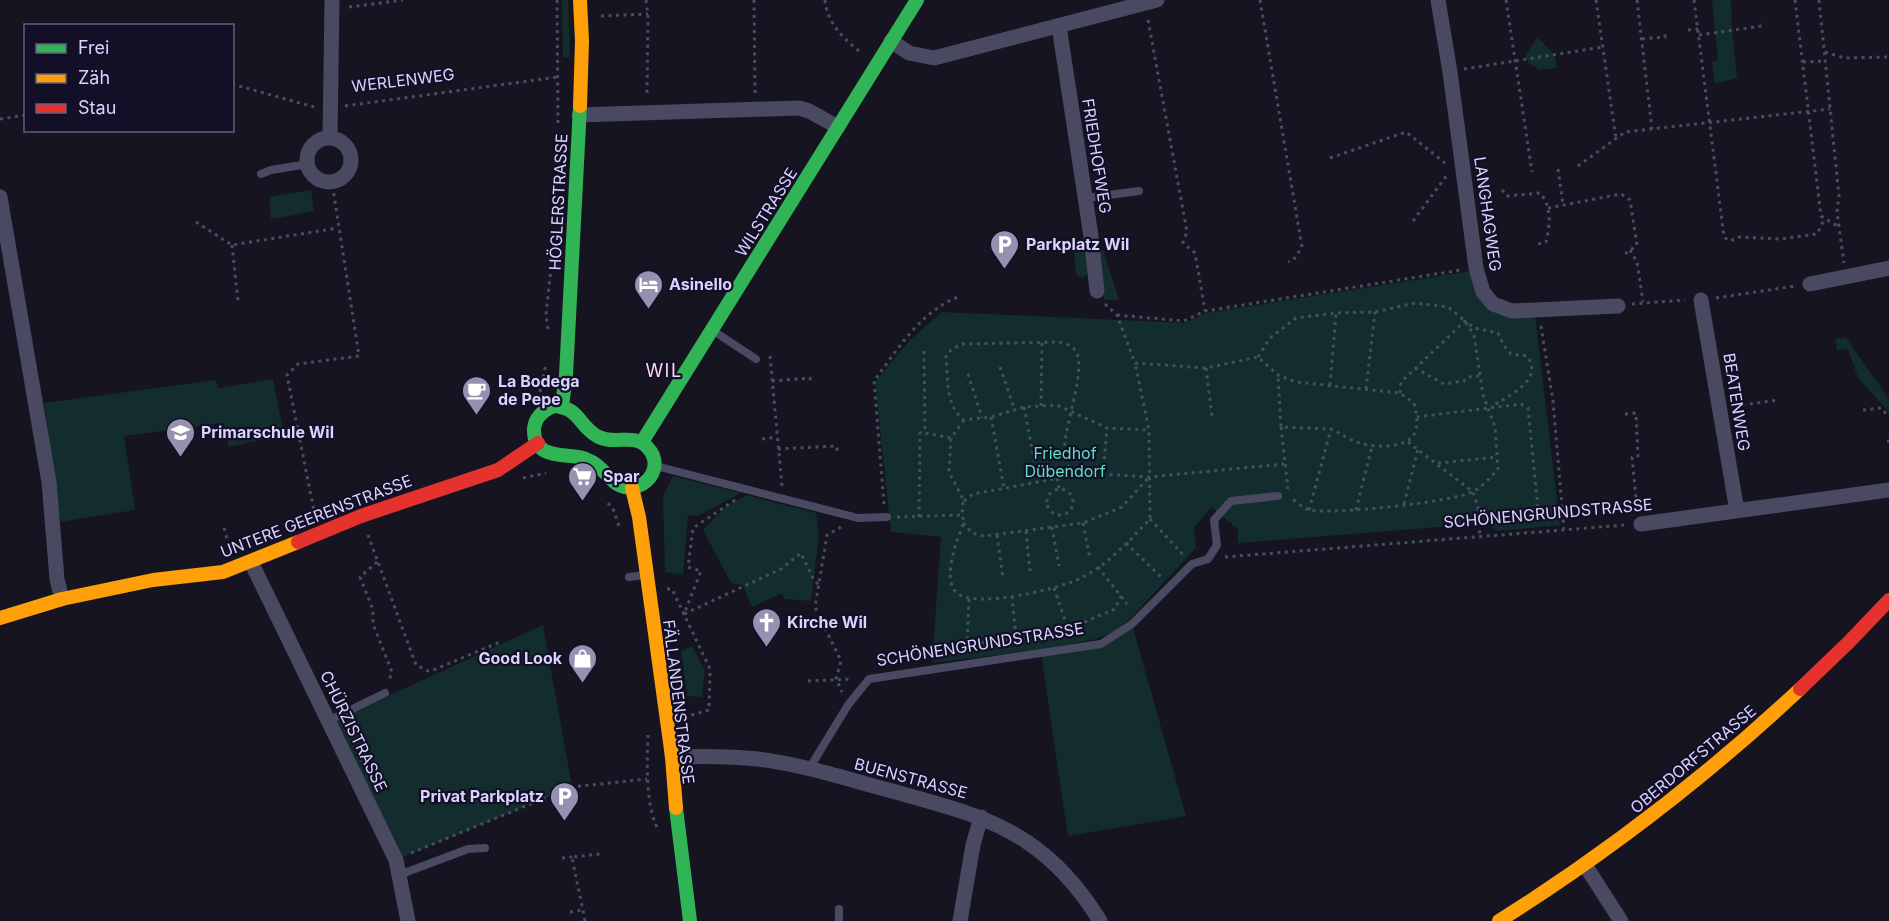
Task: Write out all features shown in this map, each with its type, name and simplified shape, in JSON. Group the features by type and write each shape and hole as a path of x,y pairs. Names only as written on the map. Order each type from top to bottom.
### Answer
{"street":[{"name":"HÖGLERSTRASSE","path":"562,406 567,363 579,115 582,41 580,0"},
{"name":"WILSTRASSE","path":"642,442 917,0"},
{"name":"LANGHAGWEG","path":"1438,0 1476,268 1483,292 1493,304 1512,312 1618,306"},
{"path":"891,41 909,53 934,58 1151,2"},
{"path":"330,138 332,5"},
{"name":"FRIEDHOFWEG","path":"1059,26 1086,198 1097,291"},
{"path":"579,115 799,108 838,127"},
{"path":"330,138 344,143 351,156 349,171 339,180 332,182 319,180 310,171 308,165 312,146 330,138"},
{"path":"0,197 49,482 57,579 62,599"},
{"path":"1810,284 1889,268"},
{"name":"BEATENWEG","path":"1701,300 1737,511"},
{"path":"562,406 578,414 586,426 598,437 612,441 632,439 642,442 652,452 655,465 647,482 632,488 617,484 602,468 588,459 572,455 551,454 537,443 534,429 538,417 548,408 562,406"},
{"name":"UNTERE GEERENSTRASSE","path":"0,618 62,599 153,580 208,575 251,562 319,532 498,470 537,443"},
{"name":"FÄLLANDENSTRASSE","path":"632,488 639,517 672,757 676,811 690,921"},
{"name":"SCHÖNENGRUNDSTRASSE","path":"1640,524 1889,490"},
{"name":"CHÜRZISTRASSE","path":"251,562 330,720 398,867 408,921"},
{"name":"OBERDORFSTRASSE","path":"1499,921 1636,829 1734,749 1804,686 1888,603"},
{"name":"BUENSTRASSE","path":"672,757 759,759 809,769 981,817 1026,841 1046,856 1088,901 1100,921"},
{"path":"960,921 973,845 981,817"},
{"path":"1585,865 1621,921"}],"lane":[{"path":"261,174 271,170 308,165"},
{"path":"1086,198 1139,191"},
{"path":"712,330 756,359"},
{"path":"655,465 858,518 886,517"},
{"path":"1209,559 1217,545 1214,520 1231,501 1278,496"},
{"name":"SCHÖNENGRUNDSTRASSE","path":"809,769 848,705 869,679 1101,644 1132,624 1192,564 1209,559"},
{"path":"629,577 646,575"},
{"path":"330,720 385,693"},
{"path":"398,867 468,849 485,848"},
{"path":"839,909 839,921"}],"path":[{"path":"332,5 403,0"},
{"path":"557,0 558,131"},
{"path":"646,0 648,14 646,113"},
{"path":"754,0 755,110"},
{"path":"825,0 826,12 833,24 846,41 866,56"},
{"path":"1260,0 1302,247 1295,258 1288,262"},
{"path":"1506,0 1532,172"},
{"path":"1596,0 1616,139"},
{"path":"1637,0 1652,129"},
{"path":"1694,0 1724,237 1729,241 1740,237 1780,239 1817,234 1825,218"},
{"path":"1795,0 1795,18 1803,62 1821,216 1839,227"},
{"path":"1819,0 1839,196 1837,212 1846,276"},
{"path":"1151,2 1187,232 1183,243 1195,253 1205,312"},
{"path":"593,16 648,14"},
{"path":"1699,35 1762,26"},
{"path":"1688,30 1698,29"},
{"path":"1642,39 1665,37 1665,32"},
{"path":"1450,72 1603,47"},
{"path":"1825,52 1844,58 1889,57"},
{"path":"1803,62 1826,61"},
{"name":"WERLENWEG","path":"234,84 310,107 332,107 558,77"},
{"path":"1578,166 1625,132 1830,109"},
{"path":"0,119 24,115"},
{"path":"1330,159 1406,132 1451,168 1413,221"},
{"path":"1558,169 1563,205"},
{"path":"319,532 287,375 298,364 359,356 332,182"},
{"path":"1502,190 1507,196 1540,194 1546,200 1549,230 1546,242 1535,245"},
{"path":"1548,208 1621,194 1630,200 1637,245 1625,254"},
{"path":"196,222 232,245 338,228"},
{"path":"232,245 238,301"},
{"path":"1630,250 1637,262 1643,302"},
{"path":"549,338 546,314 549,273 552,264"},
{"path":"1192,564 1150,519 1149,430 1135,363 1117,315 1184,321 1205,312 1476,268"},
{"path":"961,296 934,309 900,345 874,381 886,517 962,515"},
{"path":"1135,363 1206,368 1258,357 1270,338 1296,318 1336,313 1375,312 1415,303 1448,307 1474,328 1498,333 1511,354 1527,356 1531,361 1532,371 1526,384 1488,409"},
{"path":"1538,310 1553,401 1564,530"},
{"path":"1366,389 1375,312"},
{"path":"1330,385 1336,313"},
{"path":"1400,393 1401,382 1465,321"},
{"path":"1278,375 1288,496 1309,510 1356,510 1443,500 1473,492 1498,469 1495,427 1483,395 1474,335 1465,321"},
{"path":"1071,475 1065,445 1071,412 1078,380 1075,350 1065,343 1042,342 962,344 952,349 946,356 950,400 956,414 964,420 991,417 1024,407 1057,405 1071,412 1107,428 1149,430"},
{"path":"1041,406 1042,342"},
{"path":"746,353 762,350 770,356 782,486"},
{"path":"924,351 925,433"},
{"path":"534,399 540,393 547,352"},
{"path":"1258,357 1278,375 1296,382 1400,393 1414,403 1418,417 1416,431 1408,442 1399,446 1372,446 1350,440 1331,429 1281,428"},
{"path":"1000,367 1014,409"},
{"path":"1206,368 1212,417"},
{"path":"1416,368 1444,384 1464,381 1467,377 1480,375"},
{"path":"968,374 982,418"},
{"path":"772,381 810,378 811,384"},
{"path":"1719,409 1778,400"},
{"path":"1418,417 1521,404 1528,408 1538,509 1532,516 1518,518 1478,508"},
{"path":"1024,407 1038,481"},
{"path":"1863,410 1881,408 1889,417"},
{"path":"1625,414 1636,413 1638,456 1632,457 1640,524"},
{"path":"991,417 1004,488"},
{"path":"964,420 951,438 949,472 964,501 963,523 954,550 950,580 956,592 969,599 1012,596 1054,588 1081,578 1117,553 1150,519"},
{"path":"1103,474 1107,428"},
{"path":"1309,510 1331,429"},
{"path":"919,517 920,433 951,438"},
{"path":"762,439 777,437"},
{"path":"1408,442 1473,492 1478,508 1480,537"},
{"path":"1356,510 1372,446"},
{"path":"778,449 836,447 838,452"},
{"path":"1404,504 1418,449"},
{"path":"1436,463 1497,457"},
{"path":"964,501 973,495 1087,473 1149,477 1285,464"},
{"path":"526,478 548,473"},
{"path":"963,523 972,532 984,536 1083,523 1122,507 1149,477"},
{"path":"1057,478 1059,489"},
{"path":"1059,489 1068,491 1073,502 1070,510 1063,514 1051,511 1048,503 1052,492 1059,489"},
{"path":"1628,490 1635,490"},
{"path":"606,499 614,511 621,531"},
{"path":"684,614 701,571 688,567 693,528 725,505"},
{"path":"362,516 416,665 428,671 436,669 500,642"},
{"path":"836,679 841,661 815,607 827,535 858,518"},
{"path":"1083,523 1090,559"},
{"name":"SCHÖNENGRUNDSTRASSE","path":"1209,559 1640,524"},
{"path":"1052,527 1059,566"},
{"path":"225,528 230,550"},
{"path":"1026,531 1030,571"},
{"path":"997,535 1003,578"},
{"path":"1126,543 1170,585"},
{"path":"684,614 781,569 801,553 814,580 819,585"},
{"path":"377,562 360,577 373,610 373,624 392,672 389,681"},
{"path":"1098,567 1127,604"},
{"path":"1054,588 1068,629"},
{"path":"672,589 710,669 709,710 688,716"},
{"path":"1012,596 1016,639"},
{"path":"969,599 967,644 1016,639 1068,629 1115,609 1121,596"},
{"path":"808,681 869,679"},
{"path":"647,754 647,779 654,824 663,840"},
{"path":"398,867 572,787 647,779"},
{"path":"562,858 600,854"},
{"path":"572,857 585,921"},
{"path":"570,912 583,910"}],"green space":[{"path":"562,0 568,0 570,57 563,57"},
{"path":"1712,0 1731,0 1737,78 1715,84 1712,62 1718,60"},
{"path":"1537,38 1553,54 1557,68 1539,70 1528,62 1525,56"},
{"path":"311,190 314,211 271,219 269,197"},
{"path":"1073,244 1091,244 1088,273 1084,277 1079,277 1076,273"},
{"path":"1103,250 1119,300 1104,300 1100,251"},
{"name":"Friedhof Dübendorf","path":"1471,271 1480,298 1488,308 1501,315 1535,314 1560,525 1496,531 1489,523 1238,543 1238,529 1211,507 1194,528 1196,548 1130,619 1114,632 1096,639 1041,650 932,663 941,537 891,532 875,382 910,340 942,312 1185,323 1206,313"},
{"path":"1846,338 1889,399 1889,412 1858,378 1848,349 1837,350 1835,339"},
{"path":"273,379 284,435 229,447 224,423 124,436 135,510 60,522 44,403 216,380 218,388"},
{"path":"673,476 741,493 698,516 688,515 683,575 665,572 663,496"},
{"path":"747,495 816,513 819,535 811,601 784,599 782,593 752,607 743,585 731,583 703,530 726,506"},
{"path":"1132,624 1186,816 1068,836 1041,654 1101,644"},
{"path":"543,625 572,787 396,860 331,722"},
{"path":"692,646 705,671 702,697 687,696 681,651"}],"traffic: fast":[{"path":"642,442 917,0"},
{"path":"562,406 566,375 580,106"},
{"path":"554,406 563,407 574,413 591,432 603,439 643,443 653,457 652,474 639,486 630,488 620,486 590,461 579,457 553,454 539,447 535,439 536,421 541,414 554,406"},
{"path":"676,808 690,921"}],"traffic: slow":[{"path":"580,0 582,41 580,106"},
{"path":"632,488 639,517 672,757 676,808"},
{"path":"0,618 62,599 153,580 223,572 298,542"},
{"path":"1499,921 1579,868 1655,812 1729,752 1800,689"}],"traffic: jam":[{"path":"298,542 361,516 498,470 538,443"},
{"path":"1800,689 1889,600"}],"place":[{"name":"Parkplatz Wil","path":"1005,270"},
{"name":"Asinello","path":"648,310"},
{"name":"La Bodega de Pepe","path":"477,416"},
{"name":"Primarschule Wil","path":"180,458"},
{"name":"Spar","path":"582,502"},
{"name":"Kirche Wil","path":"766,648"},
{"name":"Good Look","path":"583,684"},
{"name":"Privat Parkplatz","path":"565,822"}],"district":[{"name":"WIL","path":"664,370"}]}
